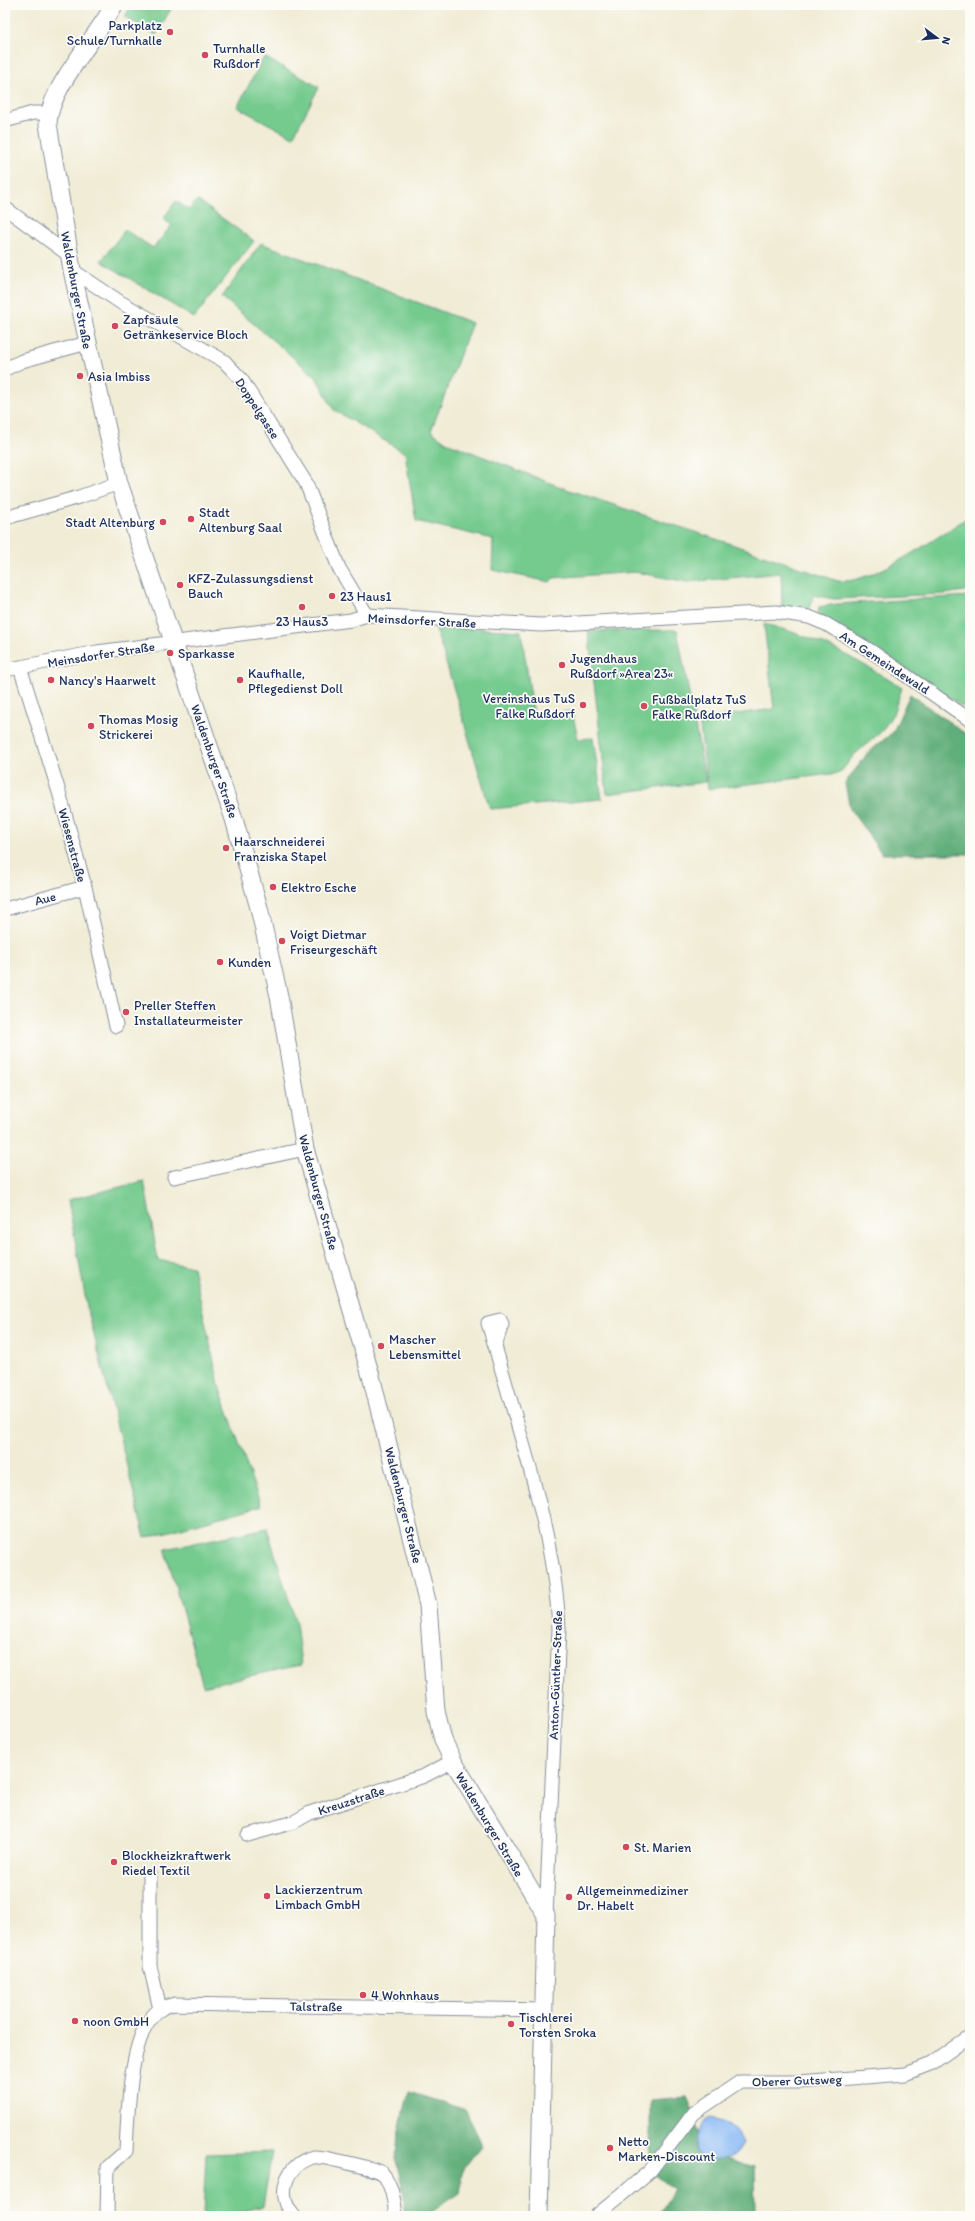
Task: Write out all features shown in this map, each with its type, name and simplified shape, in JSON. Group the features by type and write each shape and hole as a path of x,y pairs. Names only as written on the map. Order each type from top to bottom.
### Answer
{"main road":[{"name":"Waldenburger Straße","path":"114,5 102,27 55,95 48,113 48,124 71,263 87,343 119,483 234,819 259,908 279,996 305,1149 371,1376 408,1518 428,1605 436,1711 443,1740 453,1761 546,1915"},
{"path":"539,2216 546,1915"}],"street":[{"path":"5,120 33,113 48,113"},
{"name":"Doppelgasse","path":"5,208 120,302 224,361 242,379 306,483 338,568 367,615"},
{"path":"5,369 22,361 87,343"},
{"path":"5,518 79,497 119,483"},
{"name":"Meinsdorfer Straße","path":"5,670 97,652 351,620 367,615 541,625 748,612 794,614"},
{"name":"Am Gemeindewald","path":"794,614 826,624 871,650 970,720"},
{"name":"Wiesenstraße","path":"20,667 85,887 116,1026"},
{"name":"Aue","path":"5,909 85,887"},
{"path":"174,1177 305,1149"},
{"name":"Anton-Günther-Straße","path":"495,1346 546,1530 558,1598 559,1629 546,1915"},
{"name":"Kreuzstraße","path":"248,1835 294,1822 310,1813 424,1776 453,1761"},
{"path":"107,2216 108,2167 126,2151 130,2082 137,2046 144,2029 160,2009 150,1966 150,1877"},
{"name":"Talstraße","path":"160,2009 176,2004 544,2010"},
{"name":"Oberer Gutsweg","path":"596,2216 650,2171 694,2113 740,2082 798,2082 905,2074 931,2064 970,2036"},
{"path":"294,2216 285,2201 286,2179 295,2166 315,2156 378,2170 388,2183 396,2216"}],"green space":[{"path":"131,5 169,5 172,7 156,35 125,17"},
{"path":"264,57 319,87 293,137 237,107"},
{"path":"197,200 254,241 194,318 101,261 125,230 153,248 172,225 163,219 176,201 189,210"},
{"path":"261,243 472,323 431,431 446,442 563,488 838,581 852,580 869,575 887,567 924,546 970,516 970,590 945,594 834,599 813,595 811,606 805,611 782,608 781,573 687,582 635,572 553,578 550,582 492,570 493,539 416,521 405,453 334,410 316,377 222,297"},
{"path":"970,596 970,712 921,678 818,615 819,607 837,604"},
{"path":"764,624 784,629 819,642 852,658 902,688 893,714 882,731 854,755 840,773 708,789 699,719 774,709"},
{"path":"435,626 521,631 534,716 572,711 578,739 593,738 602,799 490,809"},
{"name":"Fußballplatz TuS Falke Rußdorf","path":"677,630 706,782 607,794 588,631"},
{"path":"910,694 970,737 970,854 882,854 850,809 845,783 868,753 893,732"},
{"path":"144,1181 158,1260 193,1267 220,1389 261,1506 145,1538 87,1307 68,1200"},
{"path":"267,1528 296,1623 301,1665 203,1686 165,1549"},
{"path":"409,2092 466,2110 482,2146 464,2167 460,2193 426,2216 404,2216 404,2196 396,2160 398,2134"},
{"path":"687,2097 694,2113 701,2150 754,2167 755,2213 795,2213 795,2216 649,2216 662,2210 674,2189 650,2171 650,2100"},
{"path":"272,2152 263,2206 227,2216 203,2216 206,2154"}],"water":[{"path":"710,2118 726,2123 737,2133 743,2143 736,2153 728,2157 707,2159 700,2155 697,2151 697,2135 706,2121"}],"place":[{"name":"Parkplatz Schule/Turnhalle","path":"170,32"},
{"name":"Turnhalle Rußdorf","path":"205,55"},
{"name":"Zapfsäule Getränkeservice Bloch","path":"115,326"},
{"name":"Asia Imbiss","path":"80,376"},
{"name":"Stadt Altenburg Saal","path":"191,519"},
{"name":"Stadt Altenburg","path":"163,522"},
{"name":"KFZ-Zulassungsdienst Bauch","path":"180,585"},
{"name":"23 Haus1","path":"332,596"},
{"name":"23 Haus3","path":"302,607"},
{"name":"Sparkasse","path":"170,653"},
{"name":"Jugendhaus Rußdorf »Area 23«","path":"562,665"},
{"name":"Nancy's Haarwelt","path":"51,680"},
{"name":"Kaufhalle, Pflegedienst Doll","path":"240,680"},
{"name":"Vereinshaus TuS Falke Rußdorf","path":"583,705"},
{"name":"Fußballplatz TuS Falke Rußdorf","path":"644,706"},
{"name":"Thomas Mosig Strickerei","path":"91,726"},
{"name":"Haarschneiderei Franziska Stapel","path":"226,848"},
{"name":"Elektro Esche","path":"273,887"},
{"name":"Voigt Dietmar Friseurgeschäft","path":"282,941"},
{"name":"Kunden","path":"220,962"},
{"name":"Preller Steffen Installateurmeister","path":"126,1012"},
{"name":"Mascher Lebensmittel","path":"381,1346"},
{"name":"St. Marien","path":"626,1847"},
{"name":"Blockheizkraftwerk Riedel Textil","path":"114,1862"},
{"name":"Lackierzentrum Limbach GmbH","path":"267,1896"},
{"name":"Allgemeinmediziner Dr. Habelt","path":"569,1897"},
{"name":"4 Wohnhaus","path":"363,1995"},
{"name":"noon GmbH","path":"75,2021"},
{"name":"Tischlerei Torsten Sroka","path":"511,2024"},
{"name":"Netto Marken-Discount","path":"610,2148"}]}
